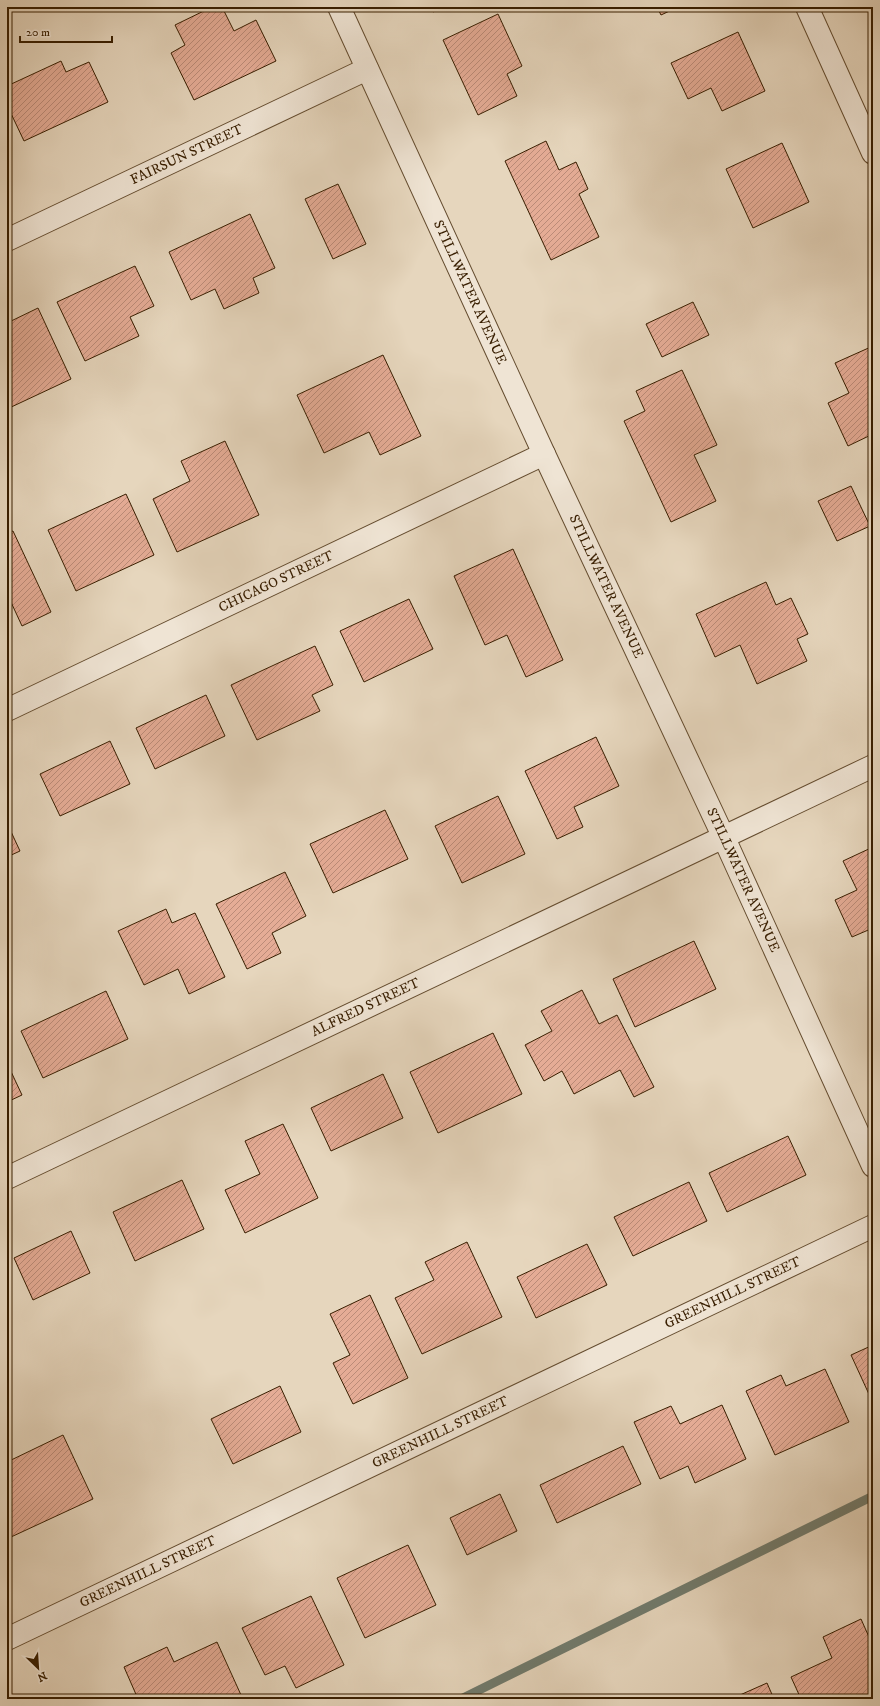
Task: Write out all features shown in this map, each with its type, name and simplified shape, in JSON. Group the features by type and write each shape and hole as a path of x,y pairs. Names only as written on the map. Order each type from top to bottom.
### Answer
{"street":[{"name":"STILLWATER AVENUE","path":"339,7 544,454 724,838 873,1166"},
{"path":"806,7 873,153"},
{"name":"FAIRSUN STREET","path":"7,240 367,69"},
{"name":"CHICAGO STREET","path":"7,710 544,454"},
{"name":"ALFRED STREET","path":"7,1178 873,766"},
{"name":"GREENHILL STREET","path":"7,1638 873,1226"}],"building":[{"path":"212,7 222,7 234,31 256,20 276,61 194,100 171,53 185,45 175,25"},
{"path":"430,7 442,7 433,12"},
{"path":"657,7 678,7 661,15"},
{"path":"498,14 522,66 507,74 517,96 478,115 443,40"},
{"path":"738,32 765,91 722,111 711,88 688,99 671,63"},
{"path":"61,61 66,72 89,62 108,102 24,141 7,105 7,86"},
{"path":"546,141 559,170 576,162 588,189 579,194 599,237 551,260 505,161"},
{"path":"782,143 809,202 753,228 726,169"},
{"path":"338,184 366,244 333,259 305,199"},
{"path":"250,214 275,268 253,278 259,293 224,309 215,289 191,300 169,252"},
{"path":"135,266 154,306 130,317 139,336 85,361 57,302"},
{"path":"693,302 709,335 662,357 646,324"},
{"path":"38,308 71,379 7,409 7,323"},
{"path":"873,346 873,434 848,446 828,403 849,393 835,363"},
{"path":"383,355 421,436 380,455 369,432 324,453 297,395"},
{"path":"682,370 717,445 694,455 716,501 671,522 624,421 645,411 636,391"},
{"path":"225,441 259,515 177,552 153,499 190,481 181,461"},
{"path":"851,486 870,526 837,541 818,501"},
{"path":"126,494 154,555 76,591 48,530"},
{"path":"13,531 51,612 22,626 10,600 7,601 7,533"},
{"path":"513,549 563,660 526,677 507,635 485,645 454,576"},
{"path":"766,582 776,605 791,598 808,634 797,639 807,661 757,684 740,645 715,657 696,614"},
{"path":"409,599 433,649 364,682 340,631"},
{"path":"315,646 333,685 312,695 320,711 257,740 231,685"},
{"path":"206,695 225,736 155,769 136,728"},
{"path":"596,737 619,786 574,807 583,827 557,839 525,771"},
{"path":"110,741 130,784 60,816 40,774"},
{"path":"498,796 525,854 462,883 435,826"},
{"path":"385,810 408,859 333,893 310,844"},
{"path":"7,823 20,851 7,857"},
{"path":"873,847 873,928 852,937 835,900 857,890 843,861"},
{"path":"285,872 306,916 272,933 281,953 247,969 216,904"},
{"path":"166,909 172,923 195,913 225,977 189,994 178,969 144,985 118,931"},
{"path":"694,941 716,989 635,1027 613,979"},
{"path":"582,990 599,1024 617,1015 654,1087 634,1097 620,1070 574,1094 562,1071 544,1081 525,1045 552,1031 541,1011"},
{"path":"106,991 128,1039 43,1078 21,1031"},
{"path":"493,1033 522,1094 438,1133 410,1072"},
{"path":"7,1063 22,1095 7,1102"},
{"path":"383,1074 403,1118 331,1151 311,1108"},
{"path":"283,1124 318,1198 245,1233 225,1190 260,1174 245,1141"},
{"path":"788,1136 806,1175 727,1212 709,1173"},
{"path":"182,1180 204,1229 135,1261 113,1212"},
{"path":"689,1182 707,1221 633,1256 614,1217"},
{"path":"71,1231 90,1273 33,1300 14,1258"},
{"path":"467,1242 502,1317 422,1354 395,1298 434,1280 425,1262"},
{"path":"587,1244 607,1285 536,1318 517,1277"},
{"path":"370,1295 408,1378 353,1404 333,1363 350,1355 330,1314"},
{"path":"7,1315 11,1323 7,1325"},
{"path":"873,1345 873,1403 851,1355"},
{"path":"825,1369 849,1422 775,1455 746,1391 781,1375 786,1386"},
{"path":"280,1386 301,1432 233,1464 211,1419"},
{"path":"722,1405 746,1459 695,1483 688,1466 660,1479 634,1422 671,1406 680,1424"},
{"path":"63,1435 93,1499 11,1537 7,1529 7,1462"},
{"path":"623,1446 641,1484 557,1523 540,1485"},
{"path":"500,1494 517,1531 467,1555 450,1518"},
{"path":"408,1545 436,1605 365,1638 337,1578"},
{"path":"311,1596 344,1665 296,1688 285,1666 265,1675 242,1628"},
{"path":"861,1619 873,1646 873,1693 861,1699 801,1699 791,1677 832,1658 823,1637"},
{"path":"217,1642 241,1695 232,1699 138,1699 124,1667 167,1647 174,1662"},
{"path":"767,1683 774,1699 731,1699"}],"waterway":[{"path":"461,1699 873,1496"}]}
